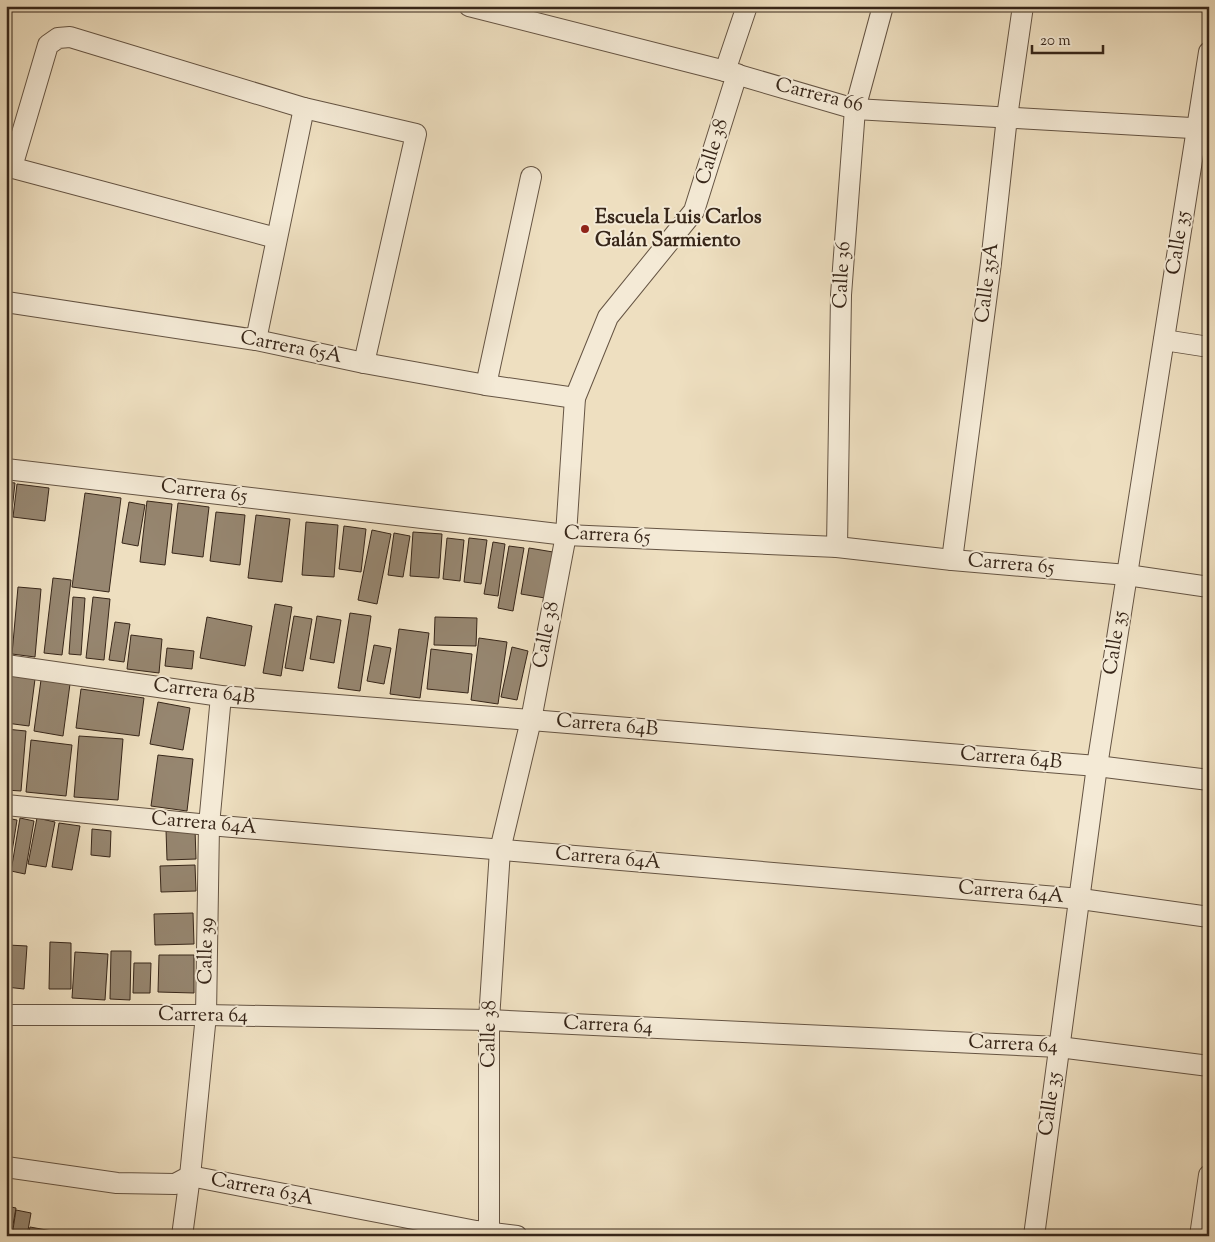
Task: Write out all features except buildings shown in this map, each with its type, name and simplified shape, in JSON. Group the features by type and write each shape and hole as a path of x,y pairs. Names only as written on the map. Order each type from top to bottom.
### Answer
{"street":[{"name":"Carrera 66","path":"469,6 731,72 855,109 1203,128"},
{"name":"Calle 38","path":"489,1234 489,1020 500,850 531,720 566,534 575,398 608,317 694,211 747,6"},
{"name":"Calle 36","path":"837,547 841,295 855,109 883,6"},
{"name":"Calle 35A","path":"952,560 991,263 1007,117 1024,6"},
{"path":"276,238 9,167 48,45 58,38 70,37 304,108 416,134 364,363"},
{"name":"Calle 35","path":"1034,1236 1097,766 1164,340 1203,128 1209,52"},
{"path":"256,340 304,108"},
{"path":"486,385 531,177"},
{"name":"Carrera 65A","path":"6,302 256,340 364,363 486,385 575,398"},
{"path":"1164,340 1209,347"},
{"name":"Carrera 65","path":"6,469 566,534 837,547 1127,576 1209,587"},
{"name":"Carrera 64B","path":"6,665 222,696 1097,766 1209,780"},
{"name":"Calle 39","path":"182,1236 206,1016 209,825 222,696"},
{"name":"Carrera 64A","path":"6,805 209,825 1080,899 1209,917"},
{"name":"Carrera 64","path":"6,1015 489,1020 1059,1047 1209,1066"},
{"name":"Carrera 63A","path":"6,1167 117,1183 175,1184 190,1176 489,1234 517,1236"},
{"path":"1200,1236 1209,1175"}],"place":[{"name":"Escuela Luis Carlos Galán Sarmiento","path":"585,229"}]}
